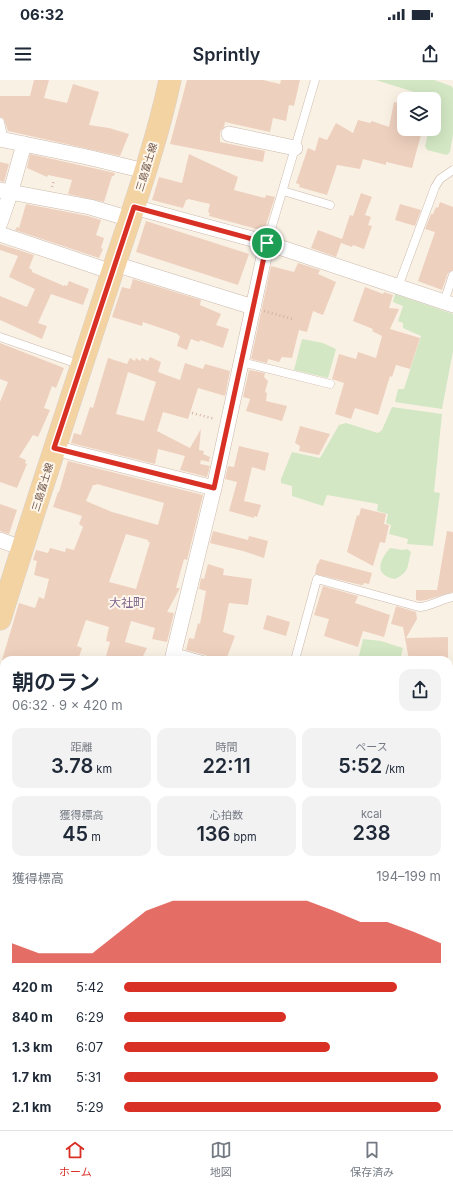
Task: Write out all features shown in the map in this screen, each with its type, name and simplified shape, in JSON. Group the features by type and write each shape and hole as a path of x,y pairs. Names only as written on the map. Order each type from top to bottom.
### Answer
{"main road":[{"name":"三島富士線","path":"0,619 54,448 132,213 166,99 170,80"}],"street":[{"path":"229,134 296,148"},
{"path":"2,140 87,157 145,171"},
{"path":"0,222 6,190 24,144"},
{"path":"6,190 90,207 132,213 267,243 449,303"},
{"path":"0,234 113,268 252,307"},
{"path":"173,656 214,488 267,243"},
{"path":"54,448 214,488"},
{"path":"0,540 22,548"}],"lane":[{"path":"267,243 315,80"},
{"path":"0,122 2,140"},
{"path":"398,287 435,187 440,179 453,170"},
{"path":"283,191 330,204"},
{"path":"449,303 453,275"},
{"path":"0,337 82,365"},
{"path":"241,362 330,384"},
{"path":"296,656 317,579 419,607 453,597"}],"path":[{"path":"252,307 292,319"},
{"path":"192,413 228,422"}],"green space":[{"path":"376,80 434,80 453,88 453,134 450,152 447,155 427,150 425,146 427,136 441,136 441,92 414,92"},
{"path":"395,294 453,314 453,351 442,409 395,402 398,389 404,389 421,336 403,328 403,323 398,321 403,306 393,302"},
{"path":"302,339 323,343 336,349 328,378 294,370"},
{"path":"392,407 442,414 434,492 440,493 433,546 407,544 408,539 389,534 391,525 386,523 388,514 377,511 378,504 327,495 323,506 292,496 292,486 281,483 281,479 292,452 320,458 339,425 346,423 378,433 382,430"},
{"path":"390,548 403,550 407,549 411,552 406,571 395,579 389,578 382,573 380,566 385,554"},
{"path":"363,639 381,641 403,648 401,656 359,656"}],"building":[{"path":"34,80 49,80 44,98 67,103 73,84 99,92 89,125 109,128 129,134 120,156 8,131 4,119 0,117 0,96 30,96"},
{"path":"187,80 263,80 280,84 281,80 300,80 294,106 289,105 286,121 273,118 270,132 225,122 224,127 220,132 220,142 265,151 263,162 170,144"},
{"path":"394,102 397,103 397,136 421,136 412,168 386,162 386,165 363,159 360,169 337,165 327,195 299,187 300,185 296,183 308,148 315,151 319,137 327,140 336,123 353,133 358,120 370,123 372,121 389,127"},
{"path":"30,154 115,173 114,176 112,176 104,202 68,194 72,180 48,175 47,177 27,168"},
{"path":"189,154 238,177 234,190 265,198 266,195 275,197 264,231 209,216 210,213 208,212 210,204 188,199 186,200 183,208 152,200 159,177 182,183"},
{"path":"0,162 9,164 4,182 0,181"},
{"path":"361,193 372,197 365,215 371,217 368,225 372,226 364,249 341,243 336,257 311,248 318,230 342,239 350,215 353,216"},
{"path":"440,202 453,207 453,270 448,273 442,290 418,281 435,232 425,229 431,214 433,214 436,207 438,208"},
{"path":"26,204 101,220 96,235 104,238 101,248 103,249 99,258 15,230 17,227 19,228"},
{"path":"400,204 421,210 415,226 395,220"},
{"path":"146,221 249,254 238,285 136,252"},
{"path":"0,244 34,255 29,268 32,272 64,286 67,286 69,281 89,289 83,305 51,294 38,323 47,326 42,339 0,320 0,296 27,307 35,289 9,277 18,256 0,250"},
{"path":"298,263 320,270 318,274 336,282 323,315 313,311 307,332 299,330 292,358 282,357 279,362 268,359 267,363 251,359 271,266 294,272"},
{"path":"133,279 201,300 200,305 221,314 216,325 229,329 223,348 200,340 199,342 191,339 187,350 177,346 180,336 178,334 143,322 142,326 112,317 122,287 130,289"},
{"path":"365,287 383,294 384,292 393,295 389,308 399,309 390,329 420,338 410,369 396,365 392,377 390,376 378,415 355,408 351,419 335,414 344,383 332,379 339,354 356,359 358,352 376,358 382,336 372,331 373,329 353,321"},
{"path":"0,343 64,368 56,388 52,386 44,408 50,410 38,437 33,435 19,457 26,460 25,463 27,464 17,488 0,482 0,402 8,382 0,379"},
{"path":"150,357 161,362 158,372 180,380 185,363 203,369 205,364 230,371 225,396 198,388 188,419 163,412 157,431 190,448 201,429 199,450 204,451 203,454 210,457 209,462 201,460 200,464 210,466 207,477 180,470 185,456 158,449 155,464 71,443 74,433 81,435 90,407 93,408 108,358 127,364 130,358 135,361 136,358 140,361 142,358 148,361","holes":["128,372 156,382 144,421 116,414"]},
{"path":"249,370 265,373 264,377 268,381 265,392 267,393 266,401 287,406 282,421 246,411 250,399 243,397"},
{"path":"300,426 330,434 319,455 299,451 300,446 295,443"},
{"path":"239,446 269,453 265,471 252,467 244,501 261,505 257,517 254,516 254,518 229,511 237,482 225,479 228,466 234,467"},
{"path":"68,461 203,495 187,560 184,559 176,588 180,588 167,612 174,613 167,642 152,639 155,628 131,621 125,642 147,648 143,656 106,656 110,642 106,641 109,627 86,620 77,646 82,648 79,656 3,656 19,603 35,608 39,597 44,599 49,579 34,575 37,561 33,560 36,550 48,553 50,548 65,552 66,548 74,550 83,527 79,524 82,516 53,507","holes":["97,484 164,503 158,525 112,512 86,501 93,485","126,534 148,540 148,542 150,542 136,589 109,582"]},
{"path":"0,504 17,510 9,534 0,531"},
{"path":"361,508 386,514 384,524 389,525 385,543 380,542 373,566 347,552 357,515 359,516"},
{"path":"213,531 248,540 249,536 268,541 264,558 210,543"},
{"path":"447,531 453,532 453,592 426,600 416,600 416,590 437,590"},
{"path":"320,559 372,573 369,584 364,583 361,585 315,574 317,564"},
{"path":"208,564 224,569 223,575 252,579 248,605 229,603 223,632 235,636 228,656 207,656 186,650 189,638 194,639 198,623 200,624 206,591 199,589 201,578 204,579"},
{"path":"323,586 358,596 355,603 390,615 384,637 363,631 358,647 324,636 329,619 314,615"},
{"path":"396,606 416,612 417,619 406,638 448,637 448,656 408,656 403,627 391,624"},
{"path":"267,615 290,622 286,636 263,629"}],"district":[{"name":"大社町","path":"127,603"}],"route":[{"path":"134,207 267,243 214,488 54,448 134,207"}]}
